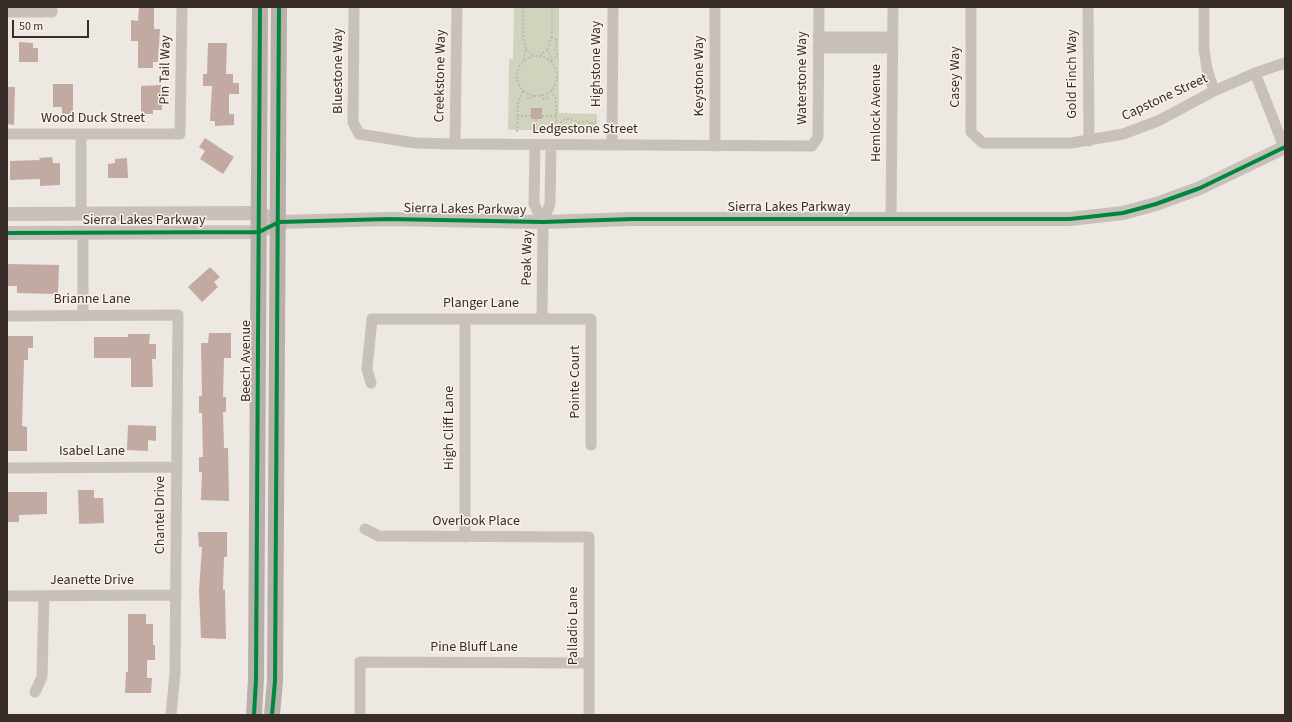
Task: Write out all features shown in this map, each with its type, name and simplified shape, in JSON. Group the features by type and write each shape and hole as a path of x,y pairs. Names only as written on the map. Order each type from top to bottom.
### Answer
{"main road":[{"name":"Beech Avenue","path":"254,715 256,679 260,213 260,7"},
{"path":"272,715 275,681 279,222 279,7"}],"street":[{"name":"Pin Tail Way","path":"180,134 182,7"},
{"name":"Bluestone Way","path":"354,7 353,122 359,134"},
{"name":"Creekstone Way","path":"455,144 457,7"},
{"name":"Highstone Way","path":"612,145 613,7"},
{"name":"Keystone Way","path":"714,146 716,7"},
{"name":"Waterstone Way","path":"812,146 818,137 819,7"},
{"name":"Hemlock Avenue","path":"891,220 893,7"},
{"name":"Casey Way","path":"971,7 971,132 983,143"},
{"name":"Gold Finch Way","path":"1088,7 1089,141"},
{"path":"1204,7 1204,49 1207,70 1214,91"},
{"path":"7,12 52,10"},
{"path":"818,42 892,43"},
{"name":"Capstone Street","path":"983,143 1071,143 1123,134 1158,121 1214,91 1256,73 1285,63"},
{"path":"1256,73 1285,147"},
{"name":"Wood Duck Street","path":"7,134 180,134"},
{"path":"81,134 81,214"},
{"name":"Ledgestone Street","path":"359,134 415,143 812,146"},
{"name":"Peak Way","path":"535,145 534,204 544,222"},
{"name":"Peak Way","path":"542,319 544,222 550,204 551,145"},
{"name":"Sierra Lakes Parkway","path":"7,233 259,232 279,222 389,219 544,222 633,220 1070,219 1123,213 1156,204 1200,188 1285,147"},
{"name":"Sierra Lakes Parkway","path":"7,214 260,213 279,222"},
{"path":"83,233 83,315"},
{"name":"Brianne Lane","path":"7,316 178,315"},
{"name":"Chantel Drive","path":"171,715 175,674 178,315"},
{"name":"Planger Lane","path":"371,383 367,369 372,319 591,319"},
{"name":"High Cliff Lane","path":"465,319 465,537"},
{"name":"Pointe Court","path":"591,319 591,445"},
{"name":"Isabel Lane","path":"7,468 176,467"},
{"name":"Overlook Place","path":"365,529 379,536 589,537"},
{"name":"Palladio Lane","path":"589,537 589,715"},
{"name":"Jeanette Drive","path":"7,596 176,595"},
{"path":"35,692 42,676 44,596"},
{"name":"Pine Bluff Lane","path":"360,715 360,662 589,663"}],"path":[{"path":"522,7 523,36 526,49 523,62 517,74 518,81 524,90 534,95 547,93 551,90 557,79 557,73 551,61 548,49 551,37 552,7"},
{"path":"551,37 557,40 555,47 557,56 551,61"},
{"path":"526,49 534,56"},
{"path":"540,56 548,49"},
{"path":"523,62 534,56 540,56 551,61"},
{"path":"517,132 518,101 524,90"},
{"path":"551,90 556,99 556,127"},
{"path":"528,93 528,99 532,99 534,95"},
{"path":"540,95 544,99 547,98 547,93"},
{"path":"517,116 531,116"},
{"path":"542,116 556,116"},
{"path":"561,127 562,121 568,118 578,123 588,121 591,124 599,121"},
{"path":"536,119 536,132"},
{"path":"588,133 591,124"}],"green space":[{"path":"514,7 559,7 559,113 597,114 597,126 591,131 575,131 575,125 545,125 545,130 508,130 509,59 513,59"}],"building":[{"path":"139,7 154,7 154,29 160,29 158,62 153,62 153,68 138,68 138,41 131,41 131,20 138,21"},
{"path":"19,42 33,43 33,48 38,48 38,62 19,62"},
{"path":"208,43 227,43 226,74 233,74 233,83 239,83 239,94 229,94 229,114 234,114 234,125 215,126 215,121 210,121 212,86 203,86 203,74 207,74"},
{"path":"53,84 73,84 73,114 62,114 62,107 53,107"},
{"path":"161,85 162,110 153,110 153,114 141,114 141,86"},
{"path":"7,87 15,87 14,125 7,124"},
{"path":"531,108 542,108 542,119 531,119"},
{"path":"205,138 234,157 223,174 200,159 205,151 199,147"},
{"path":"52,157 53,163 60,163 60,185 40,186 40,179 10,180 10,161 40,160 39,158"},
{"path":"127,158 128,178 108,178 108,164 115,163 115,159"},
{"path":"7,264 59,265 58,294 17,293 17,286 7,286"},
{"path":"210,267 220,277 214,282 218,287 202,302 188,287"},
{"path":"209,333 231,333 231,358 224,358 223,397 226,397 226,412 223,412 224,448 228,448 229,501 201,500 202,472 199,472 199,457 203,457 202,413 199,413 199,396 202,396 201,343 208,343"},
{"path":"128,334 150,334 149,344 156,344 156,359 152,359 153,387 131,387 131,358 94,358 94,337 128,337"},
{"path":"7,336 33,336 33,348 28,348 28,360 24,360 22,426 27,427 27,451 7,451"},
{"path":"128,425 156,426 156,441 148,440 148,451 127,450"},
{"path":"78,490 94,490 94,498 103,498 104,523 79,524"},
{"path":"7,492 47,492 47,514 19,515 19,522 7,522"},
{"path":"198,532 227,532 227,557 224,557 223,590 225,590 226,639 201,638 199,590 202,547 199,547"},
{"path":"128,614 146,614 146,624 153,624 155,660 147,660 147,678 152,678 151,693 125,693 126,672 128,672"}],"cycle path":[{"path":"254,715 256,679 260,7"},
{"path":"272,715 275,681 279,7"},
{"path":"7,233 259,232 279,222 389,219 543,222 633,219 1070,219 1123,213 1156,204 1200,188 1285,147"}]}
